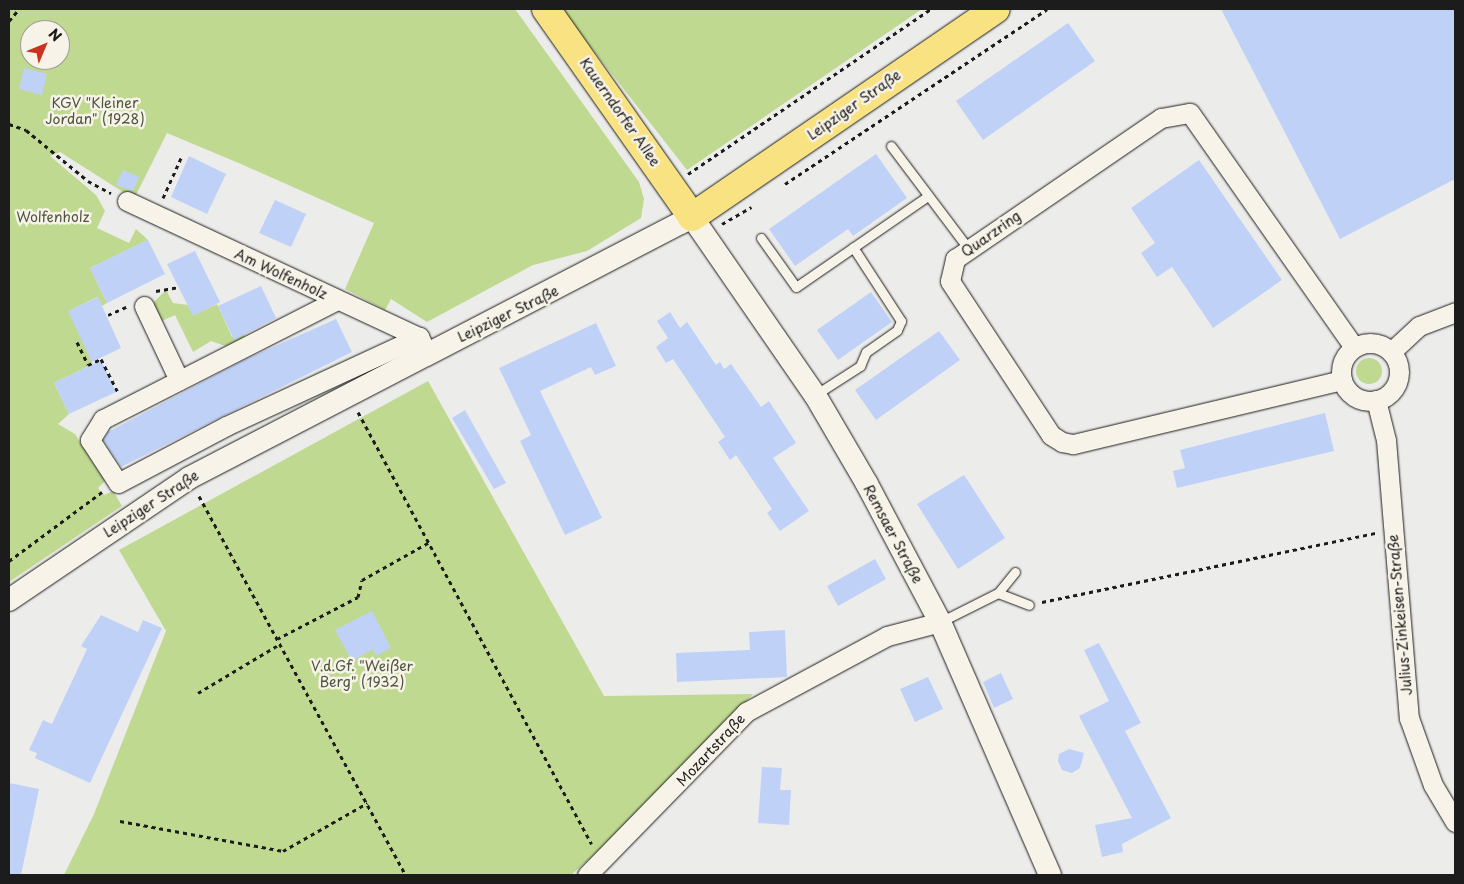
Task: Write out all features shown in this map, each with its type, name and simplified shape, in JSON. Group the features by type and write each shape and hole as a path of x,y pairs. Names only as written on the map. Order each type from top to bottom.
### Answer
{"main road":[{"name":"Kauerndorfer Allee","path":"546,9 692,218"},
{"name":"Leipziger Straße","path":"692,218 996,9"}],"street":[{"name":"Quarzring","path":"1342,380 1073,444 1062,442 1052,435 950,281 955,259 968,248 1161,118 1190,112 1354,347"},
{"name":"Am Wolfenholz","path":"127,201 337,300 423,345"},
{"name":"Leipziger Straße","path":"337,300 103,419 94,429 90,440 118,483 226,426 423,345 692,218"},
{"name":"Remsaer Straße","path":"692,218 815,395 940,622 1050,875"},
{"path":"144,306 179,380"},
{"path":"1391,352 1419,326 1455,312"},
{"path":"1377,344 1391,352 1399,370 1397,380 1376,400 1351,394 1342,380 1343,362 1354,347 1377,344"},
{"name":"Leipziger Straße","path":"9,600 189,478 348,394 423,345"},
{"name":"Julius-Zinkeisen-Straße","path":"1376,400 1386,440 1409,718 1433,785 1455,822"},
{"name":"Mozartstraße","path":"586,875 746,712 887,636 940,622"}],"lane":[{"path":"891,146 968,248"},
{"path":"761,238 796,287 928,196"},
{"path":"815,395 860,366 866,352 896,330 901,322 853,247"},
{"path":"940,622 998,593 1015,572"},
{"path":"998,593 1029,605"}],"path":[{"path":"9,21 19,9"},
{"path":"671,186 932,9"},
{"path":"782,186 1047,9"},
{"path":"9,124 26,130 88,181 127,201"},
{"path":"162,201 181,158"},
{"path":"692,218 726,224 758,202"},
{"path":"77,342 88,365 101,359 119,398"},
{"path":"348,394 602,860"},
{"path":"189,478 406,875"},
{"path":"9,561 102,491"},
{"path":"1029,605 1309,550 1393,528"},
{"path":"277,640 358,597 362,580 429,543"},
{"path":"198,692 280,644"},
{"path":"120,821 283,851 366,803"}],"green space":[{"path":"9,9 515,9 639,182 644,199 641,218 587,251 533,265 427,322 391,299 385,310 345,289 374,223 241,164 167,133 134,199 60,152 50,156 96,195 105,211 97,228 129,243 136,229 148,240 90,268 107,303 102,306 97,297 69,311 93,364 54,383 69,414 58,424 75,434 105,481 98,488 104,495 113,491 122,506 9,582"},
{"path":"561,9 922,9 687,170"},
{"path":"166,290 173,303 188,305 193,315 217,304 232,337 245,331 244,338 225,346 211,341 193,352 175,315 162,321 153,303"},
{"path":"1369,358 1379,361 1382,371 1379,381 1369,384 1359,381 1356,371 1359,361"},
{"name":"V.d.Gf. \"Weißer Berg\" (1932)","path":"428,381 604,696 753,694 628,825 571,875 64,875 94,814 166,631 119,550"}],"building":[{"path":"1221,9 1455,9 1455,179 1340,239"},
{"path":"1068,23 1095,61 983,140 956,101"},
{"path":"24,70 47,74 42,95 19,89"},
{"path":"876,154 907,198 853,236 848,229 795,266 769,229"},
{"path":"189,156 226,174 207,214 171,197"},
{"path":"1199,160 1282,280 1213,328 1172,267 1157,277 1141,253 1155,243 1131,208"},
{"path":"123,170 139,177 133,191 116,185"},
{"path":"275,200 306,214 291,247 259,233"},
{"path":"148,240 165,274 107,303 90,268"},
{"path":"195,251 220,302 193,316 167,264"},
{"path":"261,286 276,318 234,340 218,306"},
{"path":"871,292 892,322 838,360 817,330"},
{"path":"98,297 121,348 92,362 68,311"},
{"path":"670,312 680,328 687,322 716,365 720,362 724,369 731,364 761,407 769,401 796,443 773,458 809,511 780,531 767,513 772,509 736,455 730,460 718,442 725,437 673,359 666,363 656,347 668,338 657,321"},
{"path":"336,319 352,352 121,467 103,440 108,432 244,360"},
{"path":"596,323 616,366 595,375 591,367 540,391 602,518 565,535 520,441 531,435 499,368"},
{"path":"939,331 960,360 876,420 855,390"},
{"path":"101,360 116,392 69,414 54,383"},
{"path":"465,410 506,483 494,489 452,418"},
{"path":"1325,413 1334,451 1177,488 1173,471 1185,468 1180,450"},
{"path":"964,475 1005,538 958,569 917,504"},
{"path":"875,559 886,579 838,606 827,586"},
{"path":"372,611 391,648 376,656 373,649 352,661 335,630"},
{"path":"101,615 138,632 143,620 162,628 90,783 35,758 37,753 29,750 43,720 52,724 87,649 81,646"},
{"path":"785,630 787,677 677,682 676,653 750,650 749,632"},
{"path":"1099,643 1141,723 1125,731 1171,818 1122,844 1123,852 1102,857 1095,825 1132,818 1079,716 1109,701 1084,650"},
{"path":"1001,673 1013,699 994,708 983,682"},
{"path":"928,677 943,709 915,722 900,689"},
{"path":"1069,749 1084,753 1080,768 1072,773 1062,770 1058,761 1059,754"},
{"path":"762,767 782,768 780,790 791,790 789,825 758,823"},
{"path":"9,783 39,789 21,875 9,875"}],"park label":[{"name":"KGV \"Kleiner Jordan\" (1928)","path":"95,112"},
{"name":"Wolfenholz","path":"53,217"}]}
